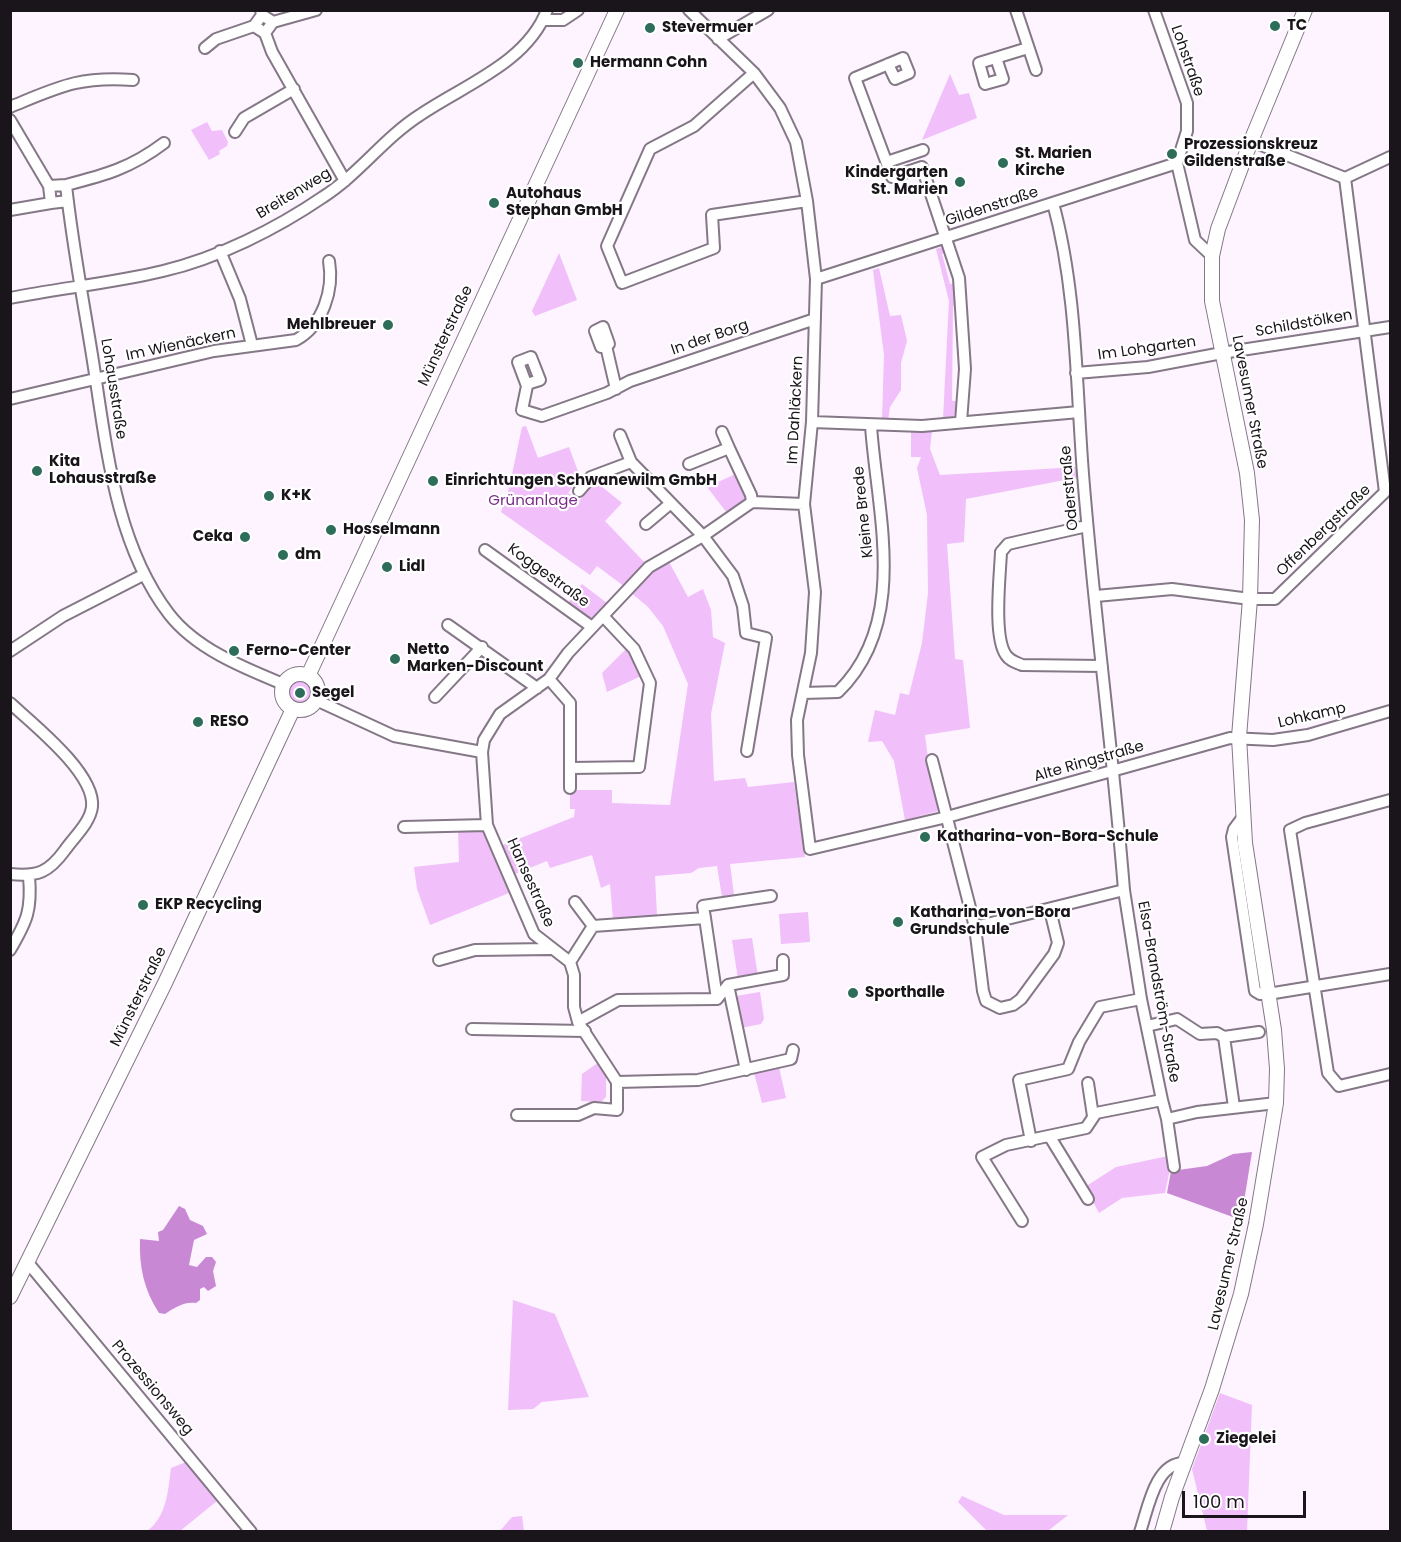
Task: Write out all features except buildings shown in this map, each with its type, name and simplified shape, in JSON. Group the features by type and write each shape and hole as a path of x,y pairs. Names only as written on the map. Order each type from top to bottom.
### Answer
{"street":[{"path":"265,33 273,22 315,10"},
{"name":"Breitenweg","path":"10,298 163,271 220,251 284,221 324,197 345,181 418,116 517,54 532,40 545,15 563,20 578,10"},
{"name":"Münsterstraße","path":"308,676 617,10"},
{"name":"Im Dahläckern","path":"689,10 754,73 780,108 796,142 807,201 816,279 812,422 804,504 815,592 812,653 797,720 798,754 810,849"},
{"path":"718,39 768,10"},
{"path":"1016,10 1036,70"},
{"name":"Lohstraße","path":"1154,10 1187,103 1188,131 1177,163"},
{"name":"Lavesumer Straße","path":"1162,1532 1184,1463 1212,1389 1241,1294 1256,1224 1276,1103 1276,1057 1243,817 1239,737 1250,599 1252,520 1246,473 1212,301 1212,256 1218,229 1251,141 1305,10"},
{"path":"205,48 216,39 254,26 261,13 273,22"},
{"path":"254,26 265,33 272,52 345,181"},
{"path":"996,58 1028,48"},
{"path":"888,64 855,78 892,177 922,167"},
{"path":"754,73 694,126 650,149 608,246 622,283 714,248 712,215 807,201"},
{"path":"10,107 70,82 102,78 133,80"},
{"path":"235,132 244,118 294,89"},
{"path":"10,120 49,186 51,203"},
{"path":"1251,141 1345,178 1390,157"},
{"path":"49,186 66,185 114,173 144,158 164,142"},
{"path":"887,162 920,151 922,167 959,278 965,369 961,422"},
{"path":"1177,163 1195,240 1212,256"},
{"name":"Gildenstraße","path":"816,279 1177,163"},
{"path":"1345,178 1388,492"},
{"name":"Lohausstraße","path":"66,185 102,422 118,497 143,575 170,616 200,643 284,684"},
{"path":"10,210 68,201"},
{"name":"Oderstraße","path":"1053,203 1063,238 1068,280 1088,526 1114,770"},
{"name":"Im Wienäckern","path":"220,251 240,299 252,345"},
{"name":"Im Wienäckern","path":"10,399 214,351 296,340 318,323 332,277 329,261"},
{"name":"In der Borg","path":"527,384 522,410 542,416 616,389 630,381 815,319"},
{"name":"Schildstölken","path":"1222,353 1390,327"},
{"path":"606,346 616,389"},
{"name":"Im Lohgarten","path":"1076,373 1148,367 1222,353"},
{"path":"812,422 871,426 940,426 961,422 1079,412"},
{"name":"Kleine Brede","path":"803,693 838,692 854,676 865,653 880,608 885,566 884,541 871,426"},
{"path":"722,432 751,495 752,502 804,504"},
{"path":"620,435 631,462 703,536 734,576 743,606 746,633 766,638 747,751"},
{"path":"689,464 729,448"},
{"path":"579,491 591,477 631,462"},
{"name":"Offenbergstraße","path":"1096,596 1172,589 1250,599 1275,599 1388,492"},
{"name":"Koggestraße","path":"482,752 484,740 493,722 549,679 592,627 649,567 703,536 752,502"},
{"path":"646,524 671,503"},
{"path":"1088,526 1008,544 1001,552 998,620 1004,653 1011,661 1022,665 1102,666"},
{"name":"Koggestraße","path":"485,550 592,627"},
{"path":"10,651 63,616 143,575"},
{"path":"572,768 639,767 650,683 634,649 603,616"},
{"path":"448,625 537,688"},
{"path":"435,697 482,647"},
{"path":"294,675 308,676 317,686 316,700 306,709 293,709 283,699 284,684 294,675"},
{"path":"549,679 570,703 572,768 570,788"},
{"path":"316,700 394,736 482,752"},
{"path":"10,703 63,753 90,791 92,806 87,820 52,867 29,876 10,874"},
{"name":"Münsterstraße","path":"10,1297 29,1264 293,709"},
{"name":"Lohkamp","path":"1239,737 1273,740 1308,735 1390,711"},
{"name":"Alte Ringstraße","path":"810,849 947,817 1239,737"},
{"name":"Hansestraße","path":"482,752 488,825 534,934 570,962"},
{"path":"932,760 975,927 986,1000 1000,1008 1013,1005 1021,999 1054,954 1058,943 1050,910"},
{"name":"Elsa-Brandström-Straße","path":"1114,770 1124,890 1141,999 1167,1119 1174,1167"},
{"path":"1390,800 1305,823 1290,830 1328,1073 1339,1086 1390,1074"},
{"path":"404,827 488,825"},
{"path":"10,950 28,919 31,900 29,876"},
{"path":"975,927 1124,890"},
{"path":"717,999 703,906 771,896"},
{"path":"575,902 593,926"},
{"path":"593,926 705,918"},
{"path":"516,1115 578,1115 594,1108 616,1110 617,1082 582,1027 570,962 593,926"},
{"name":"Hansestraße","path":"439,960 475,950 551,949"},
{"path":"472,1029 582,1027 618,1000 717,999 728,986 783,975 783,960"},
{"path":"1268,994 1390,974"},
{"path":"728,986 746,1070"},
{"path":"1030,1141 1019,1080 1068,1070 1079,1042 1100,1007 1141,999"},
{"path":"1147,1026 1177,1019 1200,1034 1217,1033 1224,1037 1259,1032"},
{"path":"1224,1037 1234,1107"},
{"path":"617,1082 698,1080 791,1059 794,1050"},
{"path":"1022,1221 982,1157 1006,1145 1086,1128 1093,1116 1088,1083"},
{"path":"1093,1116 1162,1100"},
{"path":"1167,1119 1234,1107 1276,1103"},
{"path":"1050,1137 1088,1199"},
{"name":"Prozessionsweg","path":"29,1264 251,1532"},
{"path":"1140,1532 1165,1470 1176,1463 1184,1463"}],"green space":[{"path":"950,74 959,95 969,93 977,118 922,140"},
{"path":"207,122 212,131 222,130 228,142 227,146 219,151 220,154 209,160 191,130"},
{"path":"942,247 947,252 942,254 950,284 956,283 958,305 953,306 952,401 957,401 954,417 943,419 949,301 936,249"},
{"path":"559,253 577,300 535,316 532,311"},
{"path":"879,268 890,316 901,315 907,341 901,363 901,390 890,407 888,421 882,420 884,355 873,270"},
{"name":"Grünanlage","path":"526,426 538,458 569,447 580,477 568,493 580,500 595,481 622,503 605,521 647,565 625,587 597,566 590,575 501,512 509,488 522,427"},
{"path":"932,431 930,449 940,475 1079,467 1080,477 966,499 964,542 947,544 955,659 963,660 970,728 925,735 928,758 942,810 905,820 894,761 882,741 868,742 875,710 895,715 900,693 909,695 922,643 928,593 927,515 917,468 921,457 911,457 911,432"},
{"path":"738,473 747,498 727,513 707,487"},
{"path":"669,562 688,597 703,589 711,610 713,637 725,643 711,714 714,781 745,778 748,787 794,782 805,857 730,864 734,895 722,897 717,866 699,868 691,873 655,876 657,916 613,919 610,884 601,888 592,855 550,868 547,861 515,874 503,845 574,817 575,809 570,809 570,790 612,790 612,803 670,805 688,684 663,626 648,607 629,591 648,571"},
{"path":"582,584 607,603 592,618 588,618 568,603"},
{"path":"628,647 641,676 607,692 602,673"},
{"path":"300,679 309,683 313,692 309,701 300,705 291,701 287,692 291,683"},
{"path":"458,829 484,831 509,893 430,925 417,889 414,867 459,862"},
{"path":"808,912 810,942 781,944 779,914"},
{"path":"752,938 758,976 738,979 732,940"},
{"path":"760,992 764,1019 761,1024 741,1028 734,998"},
{"path":"599,1062 606,1072 606,1097 601,1102 581,1101 582,1074"},
{"path":"779,1067 786,1098 762,1103 754,1073"},
{"path":"1168,1156 1170,1169 1165,1193 1122,1198 1099,1213 1085,1187 1116,1167"},
{"path":"513,1300 555,1314 589,1397 542,1402 533,1409 508,1410"},
{"path":"1220,1393 1252,1405 1247,1531 1207,1531 1192,1469"},
{"path":"186,1462 217,1501 180,1531 147,1531 163,1511 171,1468"},
{"path":"962,1496 1004,1515 1068,1515 1048,1531 987,1531 958,1502"},
{"path":"522,1516 524,1531 500,1531 512,1517"}],"shaded area":[{"path":"1252,1152 1241,1220 1167,1193 1171,1171 1207,1166 1233,1154"},
{"path":"179,1206 185,1209 190,1220 203,1226 207,1234 194,1240 189,1265 197,1267 206,1257 212,1257 216,1262 213,1271 216,1286 208,1291 204,1287 200,1289 200,1300 196,1303 183,1304 165,1314 159,1313 146,1287 140,1259 140,1239 159,1241 158,1232 163,1230"}],"place":[{"name":"TC","path":"1275,26"},
{"name":"Stevermuer","path":"650,28"},
{"name":"Hermann Cohn","path":"578,63"},
{"name":"Prozessionskreuz Gildenstraße","path":"1172,154"},
{"name":"St. Marien Kirche","path":"1003,163"},
{"name":"Kindergarten St. Marien","path":"960,182"},
{"name":"Autohaus Stephan GmbH","path":"494,203"},
{"name":"Mehlbreuer","path":"388,325"},
{"name":"Kita Lohausstraße","path":"37,471"},
{"name":"Einrichtungen Schwanewilm GmbH","path":"433,481"},
{"name":"K+K","path":"269,496"},
{"name":"Hosselmann","path":"331,530"},
{"name":"Ceka","path":"245,537"},
{"name":"dm","path":"283,555"},
{"name":"Lidl","path":"387,567"},
{"name":"Ferno-Center","path":"234,651"},
{"name":"Netto Marken-Discount","path":"395,659"},
{"name":"Segel","path":"300,693"},
{"name":"RESO","path":"198,722"},
{"name":"Katharina-von-Bora-Schule","path":"925,837"},
{"name":"EKP Recycling","path":"143,905"},
{"name":"Katharina-von-Bora Grundschule","path":"898,922"},
{"name":"Sporthalle","path":"853,993"},
{"name":"Ziegelei","path":"1204,1439"}]}
